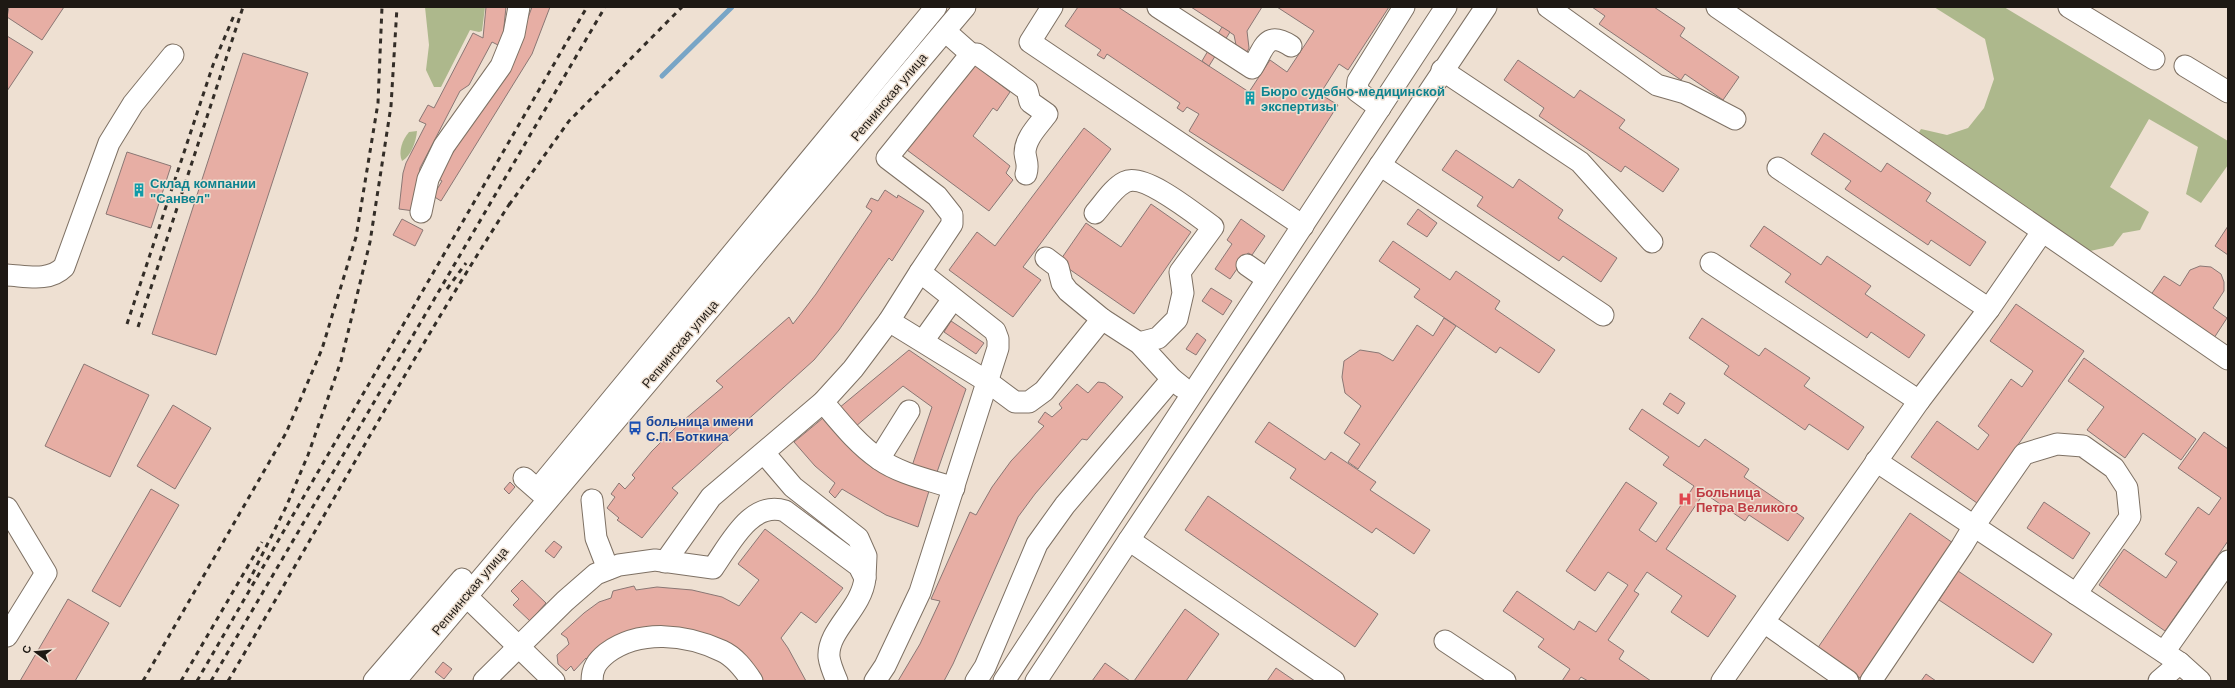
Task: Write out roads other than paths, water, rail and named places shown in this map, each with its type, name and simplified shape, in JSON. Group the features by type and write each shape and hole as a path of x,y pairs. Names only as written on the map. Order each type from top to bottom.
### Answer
{"street":[{"path":"421,212 428,179 444,146 501,66 514,34 519,7"},
{"name":"Репнинская улица","path":"374,681 536,489 936,7"},
{"name":"Репнинская улица","path":"395,681 536,489 965,7"},
{"path":"1052,7 1030,42 1303,226"},
{"path":"1160,7 1252,68 1268,42 1273,39 1278,38 1291,46"},
{"path":"1380,108 1357,91 1358,81 1404,7"},
{"path":"1004,681 1446,7"},
{"path":"1036,681 1442,70 1486,7"},
{"path":"1548,7 1657,85 1685,93 1734,119"},
{"path":"1717,7 2228,359"},
{"path":"2069,7 2096,14 2154,60"},
{"path":"945,31 971,54 977,54 1027,90 1030,102 1047,114 1028,139 1025,153 1029,164 1026,174"},
{"path":"665,562 710,497 823,402 854,369 889,321 952,224 952,216 937,196 886,158 971,54"},
{"path":"7,275 48,277 57,274 64,267 109,142 133,104 173,55"},
{"path":"2185,66 2228,92"},
{"path":"1442,70 1580,162 1652,242"},
{"path":"1380,165 1603,315"},
{"path":"1778,168 1989,309"},
{"path":"1095,213 1118,187 1126,181 1136,181 1158,189 1212,226 1180,272 1183,293 1177,319 1158,338 1139,343"},
{"path":"1722,681 1876,461 1919,401 1989,309 2042,232"},
{"path":"1046,258 1058,267 1062,283 1068,291 1102,319 1139,343 1172,378 1192,394"},
{"path":"1711,263 1919,401"},
{"path":"1247,266 1267,279"},
{"path":"875,681 885,666 920,592 998,348 998,339 995,331 920,272"},
{"path":"923,341 953,299"},
{"path":"889,321 988,382 1015,402 1030,402 1044,391 1102,319"},
{"path":"976,681 985,667 1037,544 1065,505 1172,378"},
{"path":"823,402 850,434 879,459 903,471 954,488"},
{"path":"879,459 909,411"},
{"path":"1871,681 1974,526 2024,454 2057,444 2083,446 2114,468 2127,488 2130,517 2076,594"},
{"path":"764,453 793,487 858,538 866,556 866,578 860,599 831,641 829,657 837,681"},
{"path":"1876,461 2172,658 2200,681"},
{"path":"592,500 596,538 608,569"},
{"path":"7,508 46,573 7,636"},
{"path":"484,681 565,601 596,574 619,565 655,560 713,568 751,517 766,509 776,508 785,511 859,566 866,578"},
{"path":"1129,540 1334,681"},
{"path":"2159,681 2228,561"},
{"path":"461,591 520,646 554,681"},
{"path":"1764,622 1848,681"},
{"path":"592,681 592,670 598,660 613,649 638,638 667,637 695,641 723,651 741,665 752,681"},
{"path":"1445,641 1505,681"}],"waterway":[{"path":"662,76 732,7"}],"railway":[{"path":"138,327 243,7"},
{"path":"143,681 286,433 322,349 356,237 378,103 382,7"},
{"path":"248,583 286,507 308,455 341,361 370,242 391,106 397,7"},
{"path":"197,681 587,7"},
{"path":"211,681 605,7"},
{"path":"509,205 569,121 682,7"},
{"path":"127,324 213,65 235,13"},
{"path":"228,681 438,319 512,200"},
{"path":"447,289 466,263"},
{"path":"181,681 262,542"}],"place":[{"name":"Бюро судебно-медицинской экспертизы","path":"1250,98"},
{"name":"Склад компании \"Санвел\"","path":"139,190"},
{"name":"больница имени С.П. Боткина","path":"635,428"},
{"name":"Больница Петра Великого","path":"1685,499"}]}
